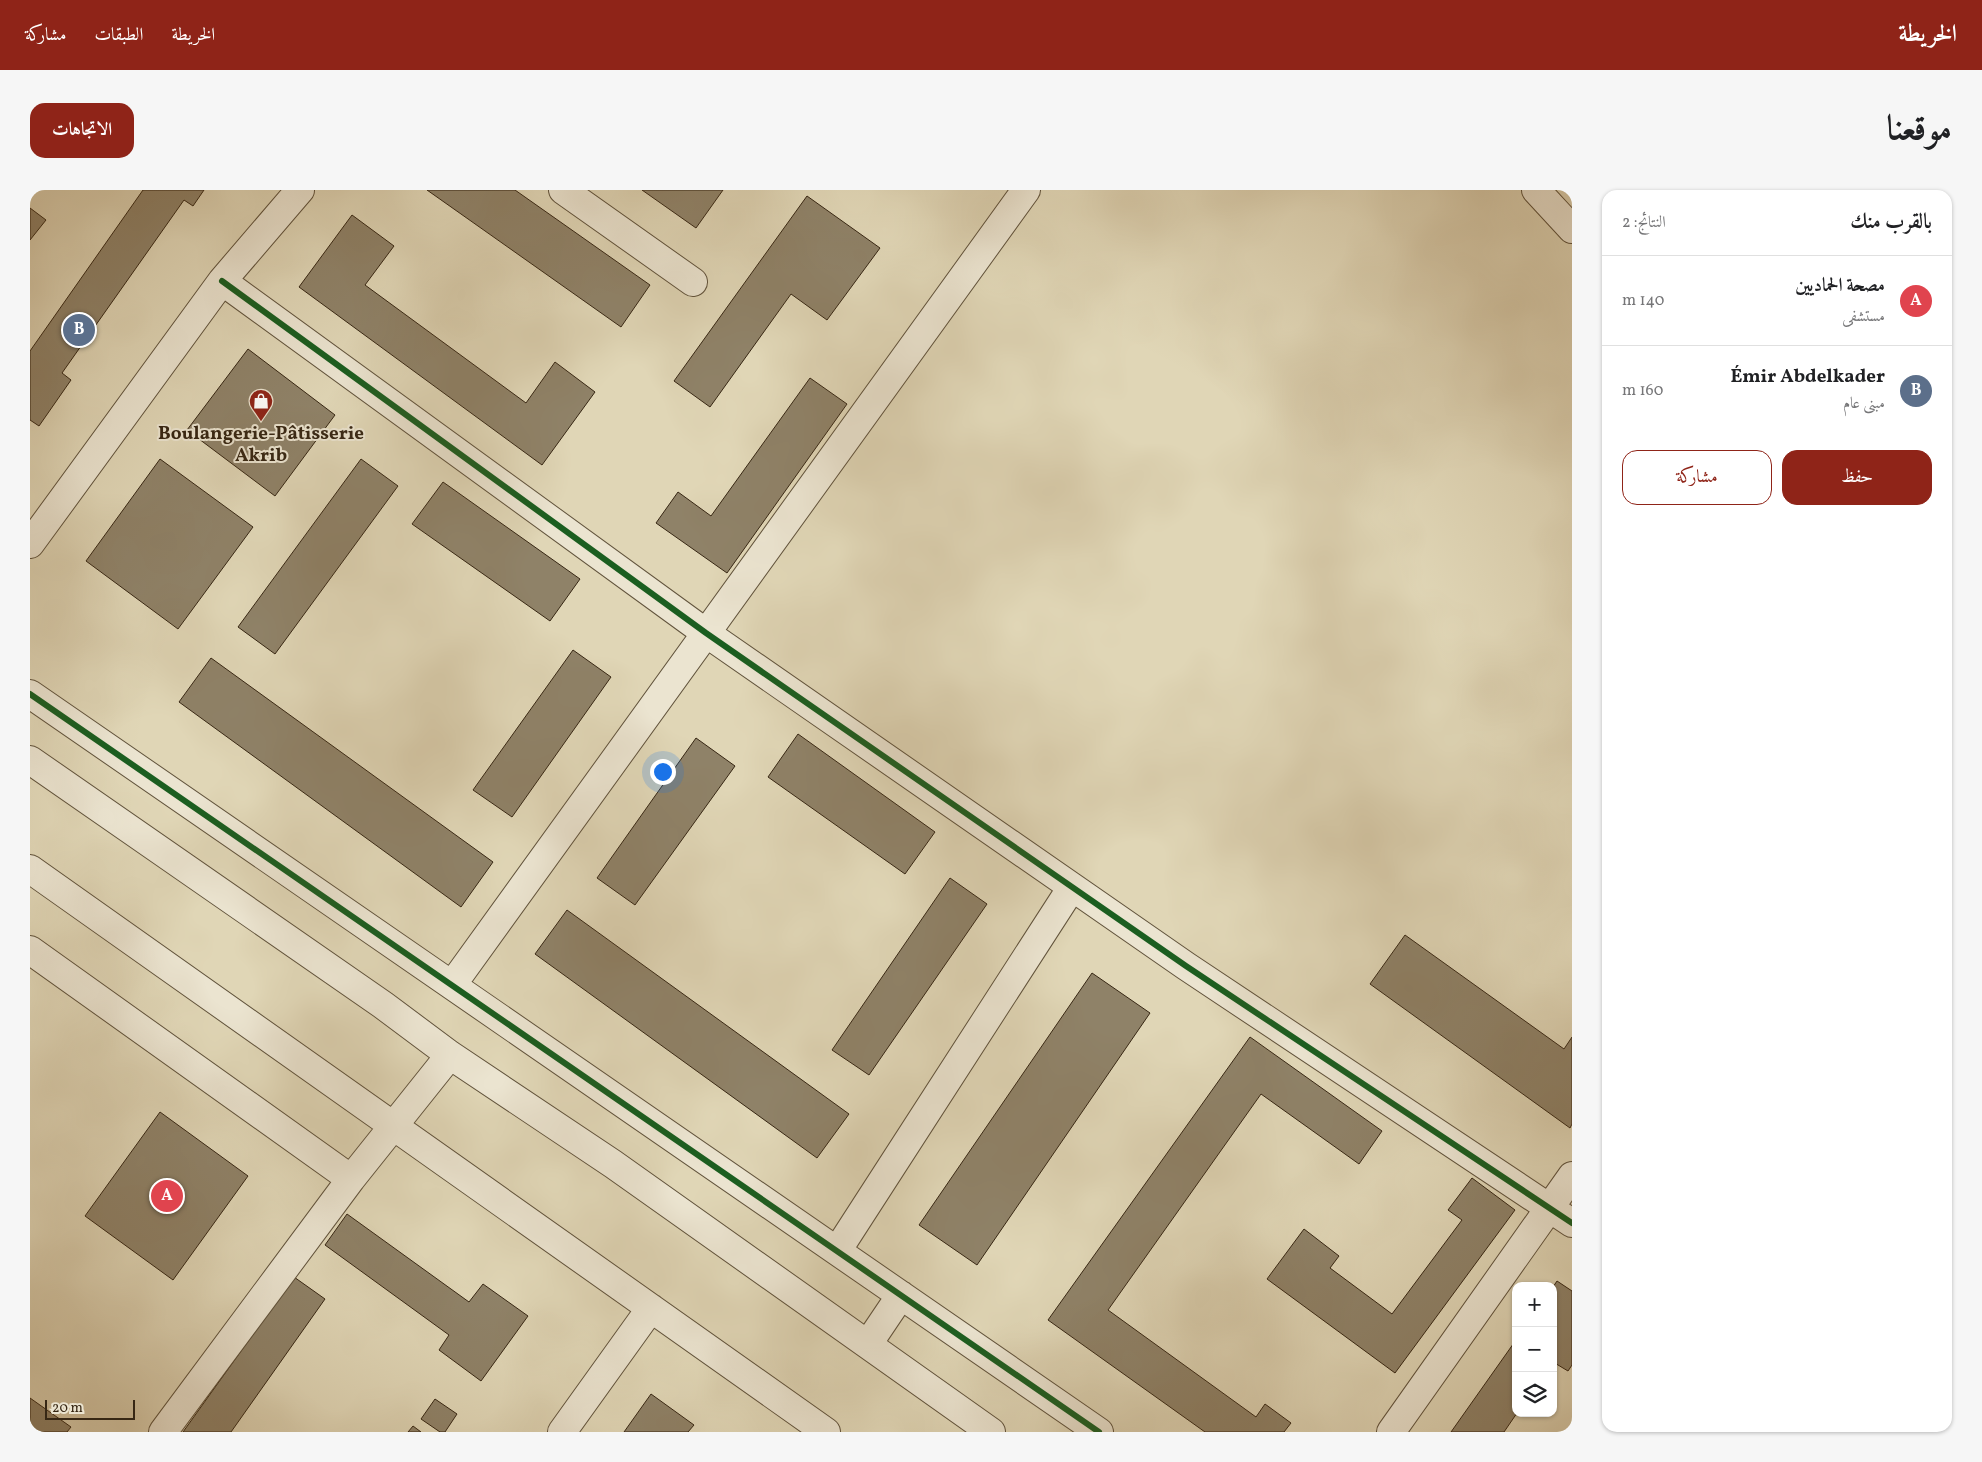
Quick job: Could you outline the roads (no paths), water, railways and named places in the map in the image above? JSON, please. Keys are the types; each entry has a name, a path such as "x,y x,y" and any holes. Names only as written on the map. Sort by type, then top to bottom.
{"street":[{"path":"30,544 222,281 300,190"},
{"path":"562,190 693,282"},
{"path":"452,985 1026,190"},
{"path":"1536,190 1572,229"},
{"path":"222,281 706,633 1186,966 1572,1223"},
{"path":"30,694 1099,1432"},
{"path":"30,760 383,1005 450,1055 613,1164 992,1432"},
{"path":"30,869 826,1432"},
{"path":"837,1251 1072,887"},
{"path":"30,950 351,1179"},
{"path":"164,1432 351,1179 450,1055"},
{"path":"1391,1432 1572,1176"},
{"path":"868,1344 901,1295"},
{"path":"562,1432 651,1308"}],"place":[{"name":"Émir Abdelkader","path":"79,330"},
{"name":"Boulangerie-Pâtisserie Akrib","path":"261,422"},
{"name":"مصحة الحماديين","path":"167,1196"}]}
